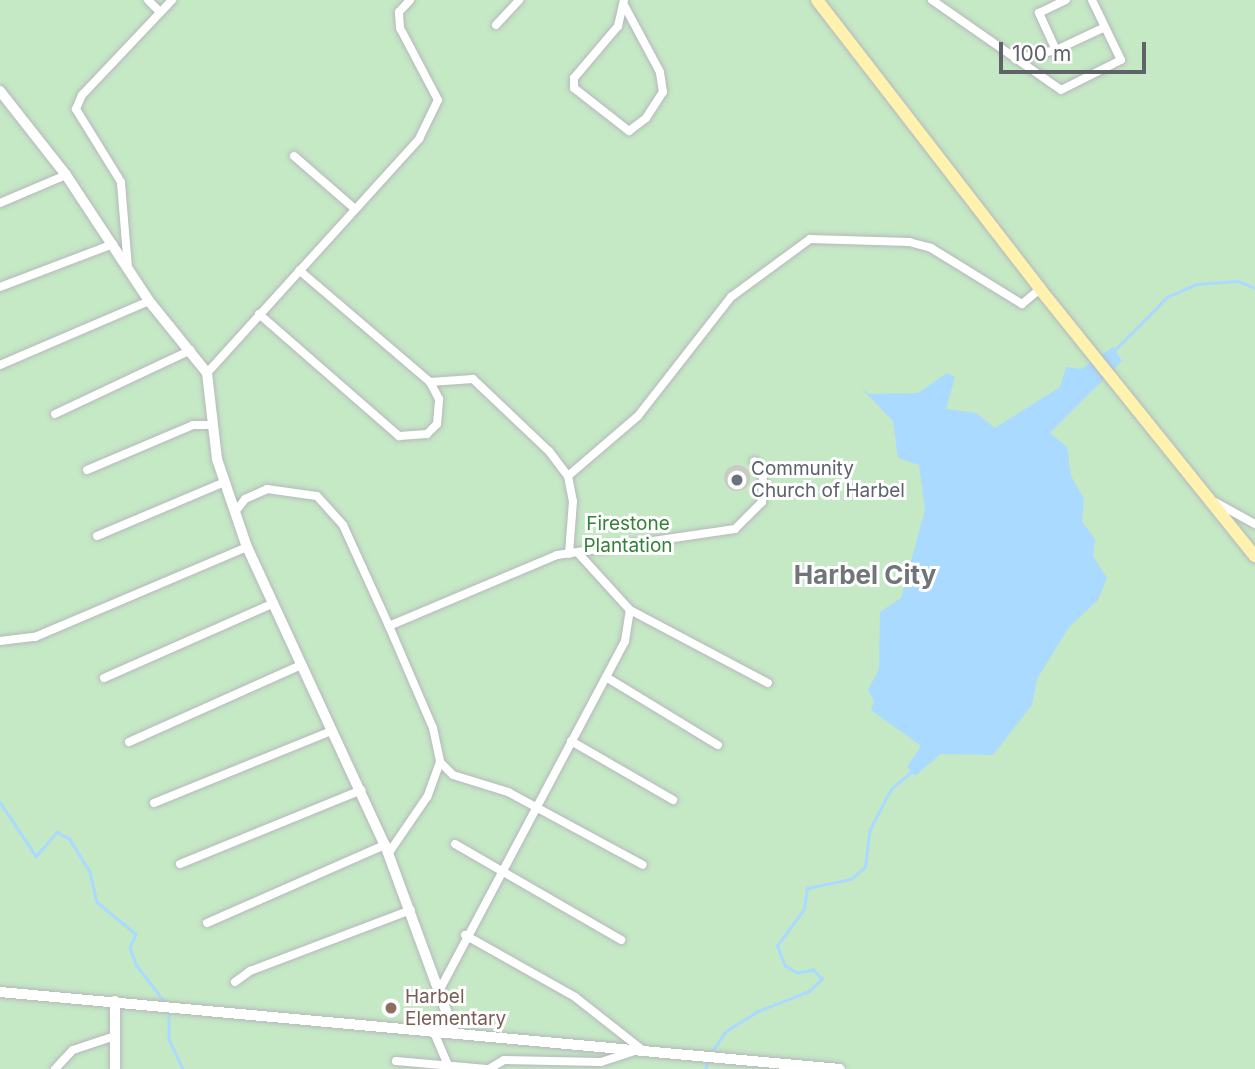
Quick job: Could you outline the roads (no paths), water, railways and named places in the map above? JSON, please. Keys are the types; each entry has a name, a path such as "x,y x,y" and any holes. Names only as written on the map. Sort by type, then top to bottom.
{"main road":[{"path":"817,0 1109,377 1255,556"},
{"path":"0,992 453,1030 713,1057 733,1063 839,1069"}],"street":[{"path":"148,0 160,12"},
{"path":"128,268 121,182 76,109 82,95 172,0"},
{"path":"207,373 419,139 438,100 400,28 399,12 410,0"},
{"path":"496,25 519,0"},
{"path":"932,0 1061,90 1121,60 1092,0"},
{"path":"1056,50 1039,13 1066,0"},
{"path":"624,3 660,72 663,92 646,118 629,131 574,88 579,68 618,26 624,3"},
{"path":"1015,59 1056,50 1105,27"},
{"path":"0,91 66,175 114,244 149,301 207,373 212,425 225,482 247,547 387,850 453,1030"},
{"path":"293,156 355,209"},
{"path":"0,203 66,175"},
{"path":"568,476 638,416 732,297 810,239 909,242 931,248 1022,304 1040,289"},
{"path":"0,287 114,244"},
{"path":"259,314 399,436 427,434 437,424 439,399 430,382 299,270"},
{"path":"0,365 149,301"},
{"path":"55,414 191,350"},
{"path":"430,382 473,379 568,476 573,501 569,554"},
{"path":"87,470 193,425 212,425"},
{"path":"390,626 569,554 735,529 762,502 763,477 754,461"},
{"path":"97,536 225,482"},
{"path":"208,923 387,850 427,797 440,762 433,728 343,525 317,496 295,489 267,489 245,499 235,512"},
{"path":"1206,497 1255,524"},
{"path":"0,641 35,637 247,547"},
{"path":"579,554 630,610 768,683"},
{"path":"104,678 272,604"},
{"path":"439,991 465,935 625,641 630,610"},
{"path":"129,742 301,665"},
{"path":"606,677 718,745"},
{"path":"154,803 331,731"},
{"path":"571,741 673,800"},
{"path":"440,762 453,775 536,806 643,865"},
{"path":"180,864 361,790"},
{"path":"455,844 621,940"},
{"path":"235,982 250,971 411,910"},
{"path":"465,935 575,997 641,1049"},
{"path":"115,1001 112,1037 115,1069"},
{"path":"433,1030 448,1066"},
{"path":"55,1069 73,1050 112,1037"},
{"path":"487,1069 504,1060 566,1065 601,1062 641,1049"},
{"path":"396,1061 498,1069"}],"water":[{"path":"1113,347 1122,361 1050,433 1067,447 1071,476 1084,499 1082,522 1095,539 1093,556 1107,578 1098,600 1069,627 1037,679 1032,705 993,755 941,754 915,776 907,767 921,746 871,710 874,701 868,690 879,669 880,612 901,598 925,510 919,465 898,458 893,421 860,387 869,394 918,393 947,373 955,377 946,409 976,413 995,428 1060,387 1066,367 1081,369"}],"waterway":[{"path":"1114,351 1167,297 1196,284 1238,281 1255,288"},
{"path":"711,1053 726,1031 756,1012 809,991 822,979 813,970 797,973 785,966 777,946 804,909 807,888 851,879 865,867 870,829 891,789 911,772"},
{"path":"0,802 36,856 57,832 69,838 90,872 97,902 136,934 130,948 137,966 168,1006"},
{"path":"169,1012 169,1039 183,1069"},
{"path":"705,1069 709,1059"}],"place":[{"name":"Community Church of Harbel","path":"737,480"},
{"name":"Harbel Elementary","path":"391,1008"}],"district":[{"name":"Harbel City","path":"865,575"}],"park label":[{"name":"Firestone Plantation","path":"628,535"}]}
